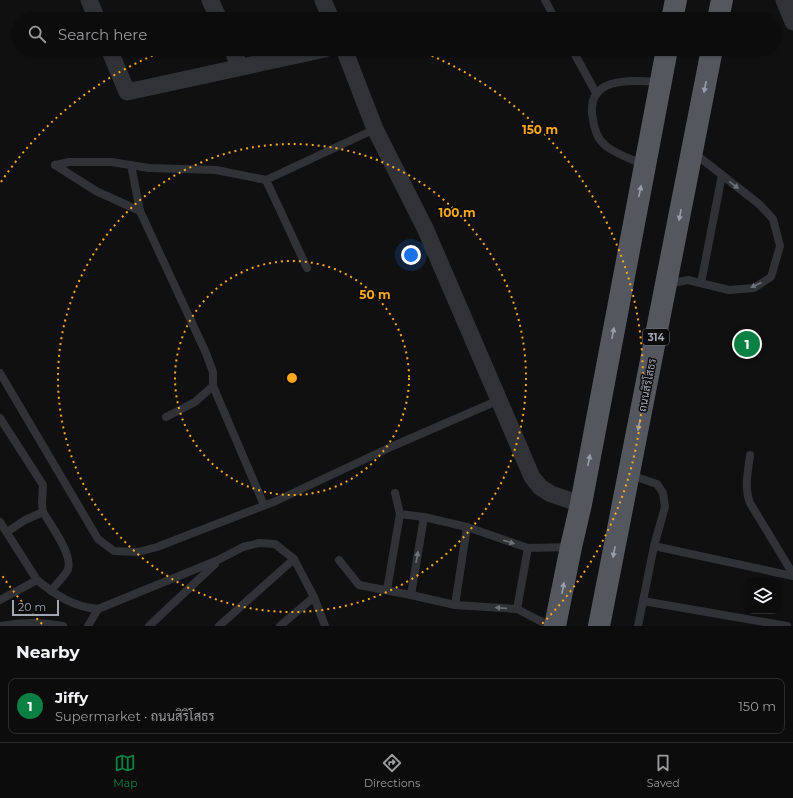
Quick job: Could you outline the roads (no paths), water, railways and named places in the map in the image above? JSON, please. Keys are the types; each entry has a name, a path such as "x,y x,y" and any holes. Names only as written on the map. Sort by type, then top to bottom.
{"highway":[{"path":"673,12 676,0"},
{"path":"719,12 722,0"},
{"path":"555,626 581,504 666,56"},
{"name":"ถนนสิริโสธร","path":"599,626 711,56"}],"street":[{"path":"89,0 94,12"},
{"path":"210,0 216,12"},
{"path":"323,0 328,12"},
{"path":"784,0 793,22"},
{"path":"112,56 127,92 292,56"},
{"path":"235,56 240,67"},
{"path":"347,56 375,129 424,228 532,477 540,487 552,494 581,504"}],"lane":[{"path":"545,0 551,12"},
{"path":"576,56 596,93"},
{"path":"645,165 617,153 606,146 596,135 591,103 596,93 608,84 625,82 661,82"},
{"path":"140,211 96,191 55,166 70,162 111,162 149,168 216,170 266,180 375,129"},
{"path":"666,284 688,280 729,290 754,288 771,277 780,246 774,219 759,204 692,152"},
{"path":"131,165 140,211 206,353 213,372 213,386 264,505"},
{"path":"701,283 722,175"},
{"path":"266,180 307,268"},
{"path":"0,373 98,539 114,551 138,552 157,547 264,505 499,400"},
{"path":"166,417 195,402 213,386"},
{"path":"0,418 43,485 43,512 69,561 68,570 51,591"},
{"path":"750,455 746,485 747,495 750,503 793,575"},
{"path":"629,474 657,484 663,493 665,506 654,546 638,626"},
{"path":"387,590 400,514 395,493"},
{"path":"7,532 25,520 43,512"},
{"path":"400,514 424,517 467,528 528,548 571,547"},
{"path":"411,595 424,517"},
{"path":"0,522 36,580 66,601 85,608 98,609 218,560 243,547 259,543 274,544 294,559 314,597 325,626"},
{"path":"455,605 467,528"},
{"path":"654,546 793,575"},
{"path":"517,609 528,548"},
{"path":"219,626 294,559"},
{"path":"149,626 218,560"},
{"path":"339,560 359,585 455,605 517,609 550,626"},
{"path":"1,598 36,580"},
{"path":"280,626 314,597"},
{"path":"643,601 744,622 787,626"},
{"path":"88,626 98,609"},
{"path":"0,626 16,623 38,622 63,626"}],"place":[{"name":"Jiffy","path":"747,344"}]}
